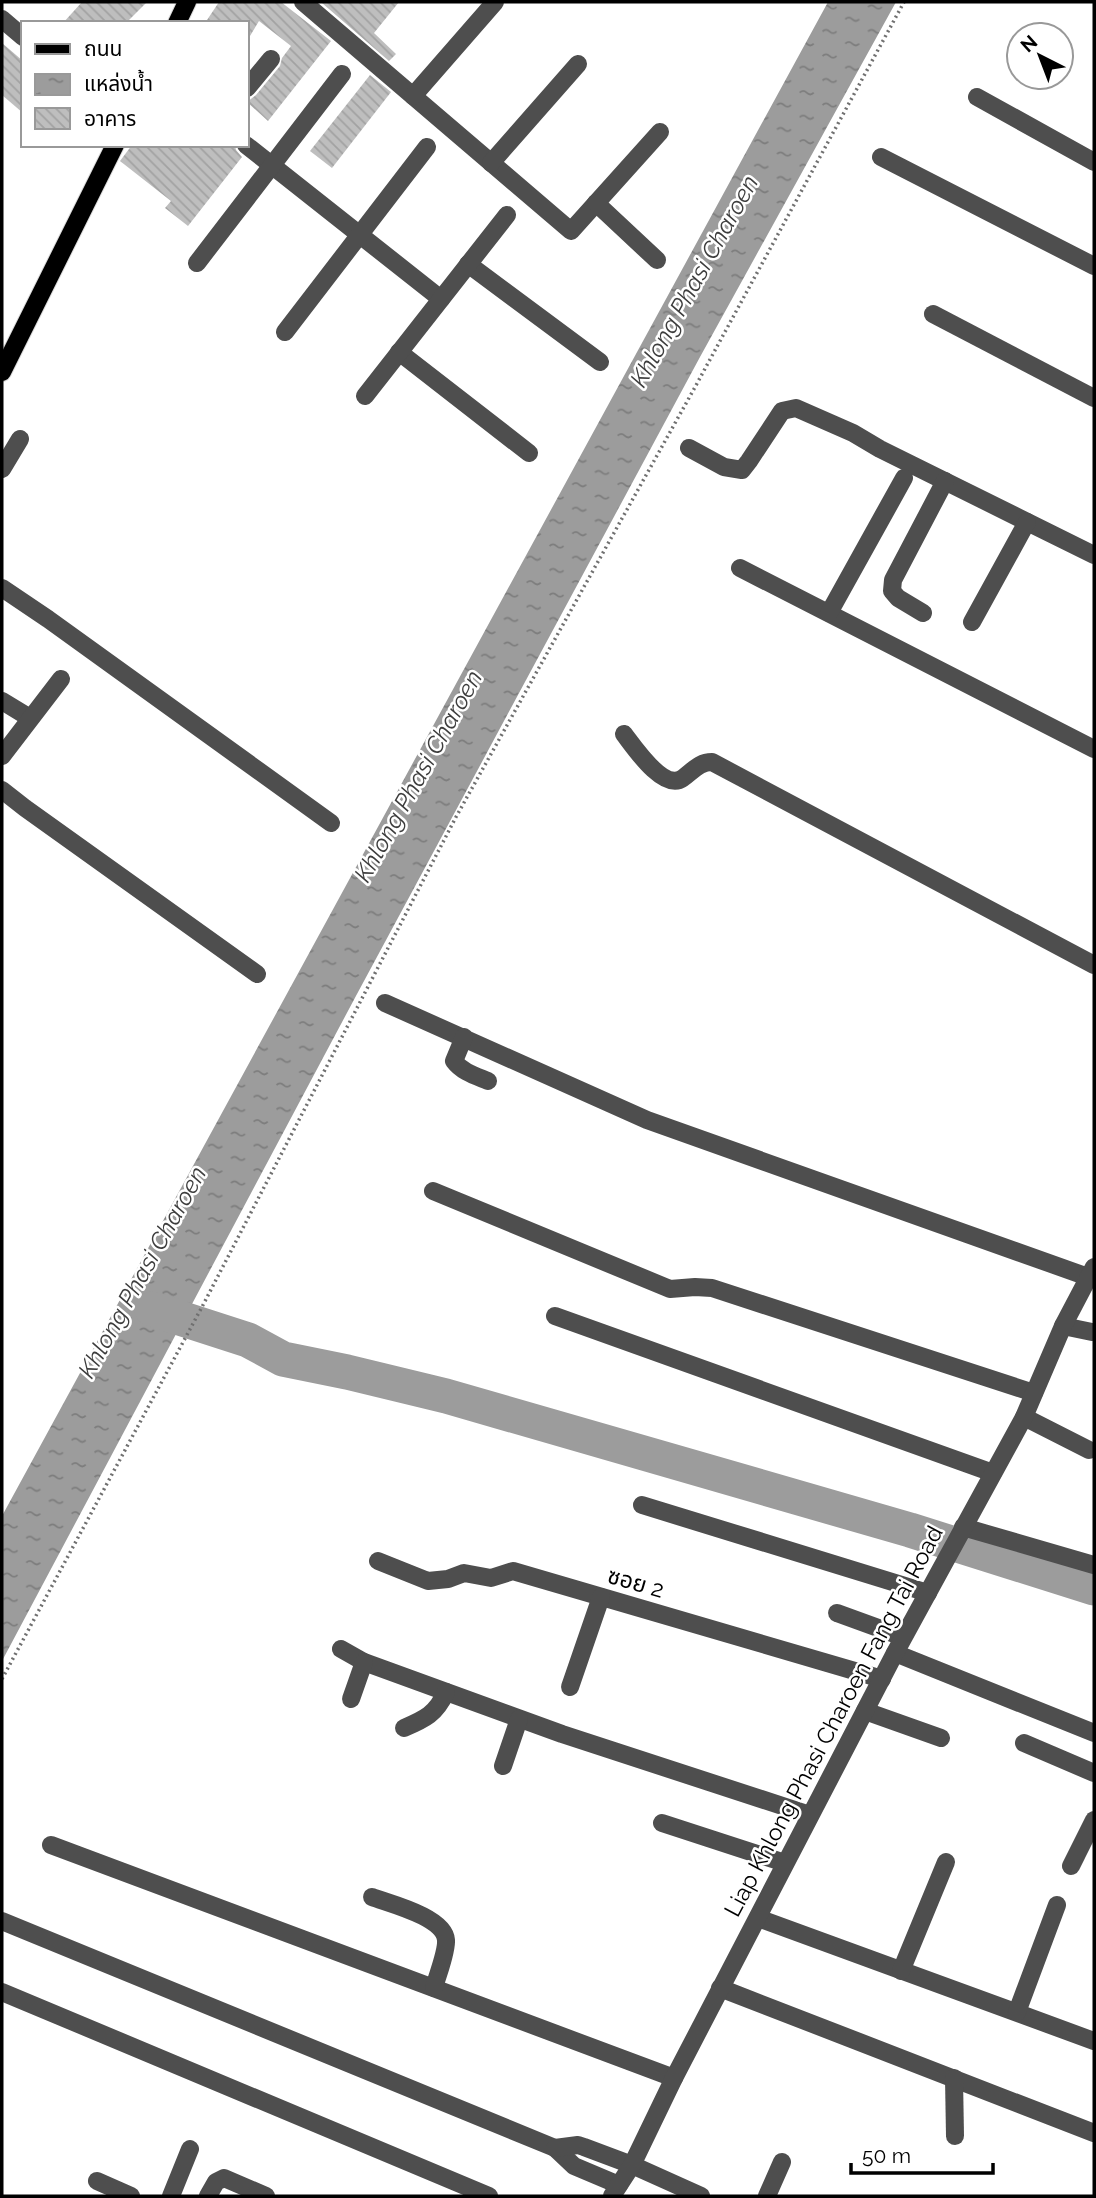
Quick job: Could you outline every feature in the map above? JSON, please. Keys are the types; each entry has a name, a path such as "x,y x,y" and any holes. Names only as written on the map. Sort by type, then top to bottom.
{"main road":[{"path":"178,21 184,3"},
{"path":"2,372 114,147"}],"street":[{"path":"303,2 571,231 660,132"},
{"path":"413,96 495,2"},
{"path":"2,19 21,35"},
{"path":"248,87 271,59"},
{"path":"491,163 578,64"},
{"path":"197,263 342,75"},
{"path":"977,97 1094,162"},
{"path":"248,147 440,299"},
{"path":"285,332 427,147"},
{"path":"881,157 1094,266"},
{"path":"596,203 657,261"},
{"path":"365,396 507,215"},
{"path":"468,264 600,362"},
{"path":"933,314 1094,398"},
{"path":"399,352 529,453"},
{"path":"689,448 724,467 742,470 782,411 796,408 853,433 1094,555"},
{"path":"2,469 20,439"},
{"path":"829,613 904,478"},
{"path":"923,613 898,598 892,591 893,580 945,481"},
{"path":"972,622 1027,522"},
{"path":"740,568 1094,749"},
{"path":"2,589 48,619 331,823"},
{"path":"2,756 61,678"},
{"path":"2,701 30,719"},
{"path":"624,734 643,760 673,781 680,780 704,762 712,762 1094,965"},
{"path":"2,790 257,974"},
{"path":"385,1003 647,1120 1091,1272"},
{"path":"464,1037 455,1064 488,1082"},
{"path":"433,1191 670,1289 712,1287 1034,1393"},
{"name":"Liap Khlong Phasi Charoen Fang Tai Road","path":"616,2190 632,2165 720,1988 899,1645 1024,1417 1063,1326 1091,1272"},
{"path":"555,1316 993,1473"},
{"path":"1063,1326 1092,1332"},
{"path":"1024,1417 1088,1450"},
{"path":"642,1505 928,1593"},
{"path":"961,1530 1094,1565"},
{"name":"ซอย 2","path":"378,1561 428,1581 448,1579 464,1573 491,1578 513,1571 882,1679"},
{"path":"570,1688 601,1597"},
{"path":"837,1613 899,1645 1094,1733"},
{"path":"341,1649 364,1662 519,1719 810,1815"},
{"path":"351,1699 364,1662"},
{"path":"404,1728 425,1719 440,1704 446,1692"},
{"path":"865,1711 941,1738"},
{"path":"503,1766 519,1719"},
{"path":"1024,1743 1094,1773"},
{"path":"1071,1866 1094,1819"},
{"path":"662,1823 785,1863"},
{"path":"51,1845 674,2078"},
{"path":"901,1971 946,1862"},
{"path":"372,1897 430,1919 444,1932 447,1943 434,1988"},
{"path":"1017,2012 1057,1905"},
{"path":"758,1918 1094,2041"},
{"path":"2,1921 555,2148 574,2166 616,2190"},
{"path":"720,1988 1094,2133"},
{"path":"2,1992 489,2196"},
{"path":"954,2078 955,2136"},
{"path":"555,2148 578,2145 632,2165 701,2196"},
{"path":"171,2196 190,2149"},
{"path":"767,2196 782,2162"},
{"path":"208,2196 216,2182 224,2178 266,2196"},
{"path":"97,2181 131,2196"}],"path":[{"path":"2,1679 203,1304 456,817 694,389 904,2"}],"water":[{"name":"Khlong Phasi Charoen","path":"828,2 896,2 700,357 2,1661 2,1516"}],"building":[{"path":"82,2 147,2 128,21 65,21"},
{"path":"219,2 281,2 331,41 268,121 248,101 280,66 282,58 291,46 259,21 248,39 248,21 206,21"},
{"path":"323,2 399,2 374,33 396,54 389,61"},
{"path":"2,43 21,59 21,111 2,95"},
{"path":"370,75 391,92 332,168 310,151"},
{"path":"130,147 235,147 242,157 188,226 165,208 171,201 120,161"}],"waterway":[{"path":"152,1309 248,1340 283,1359 446,1396 910,1530 1094,1588"}]}
